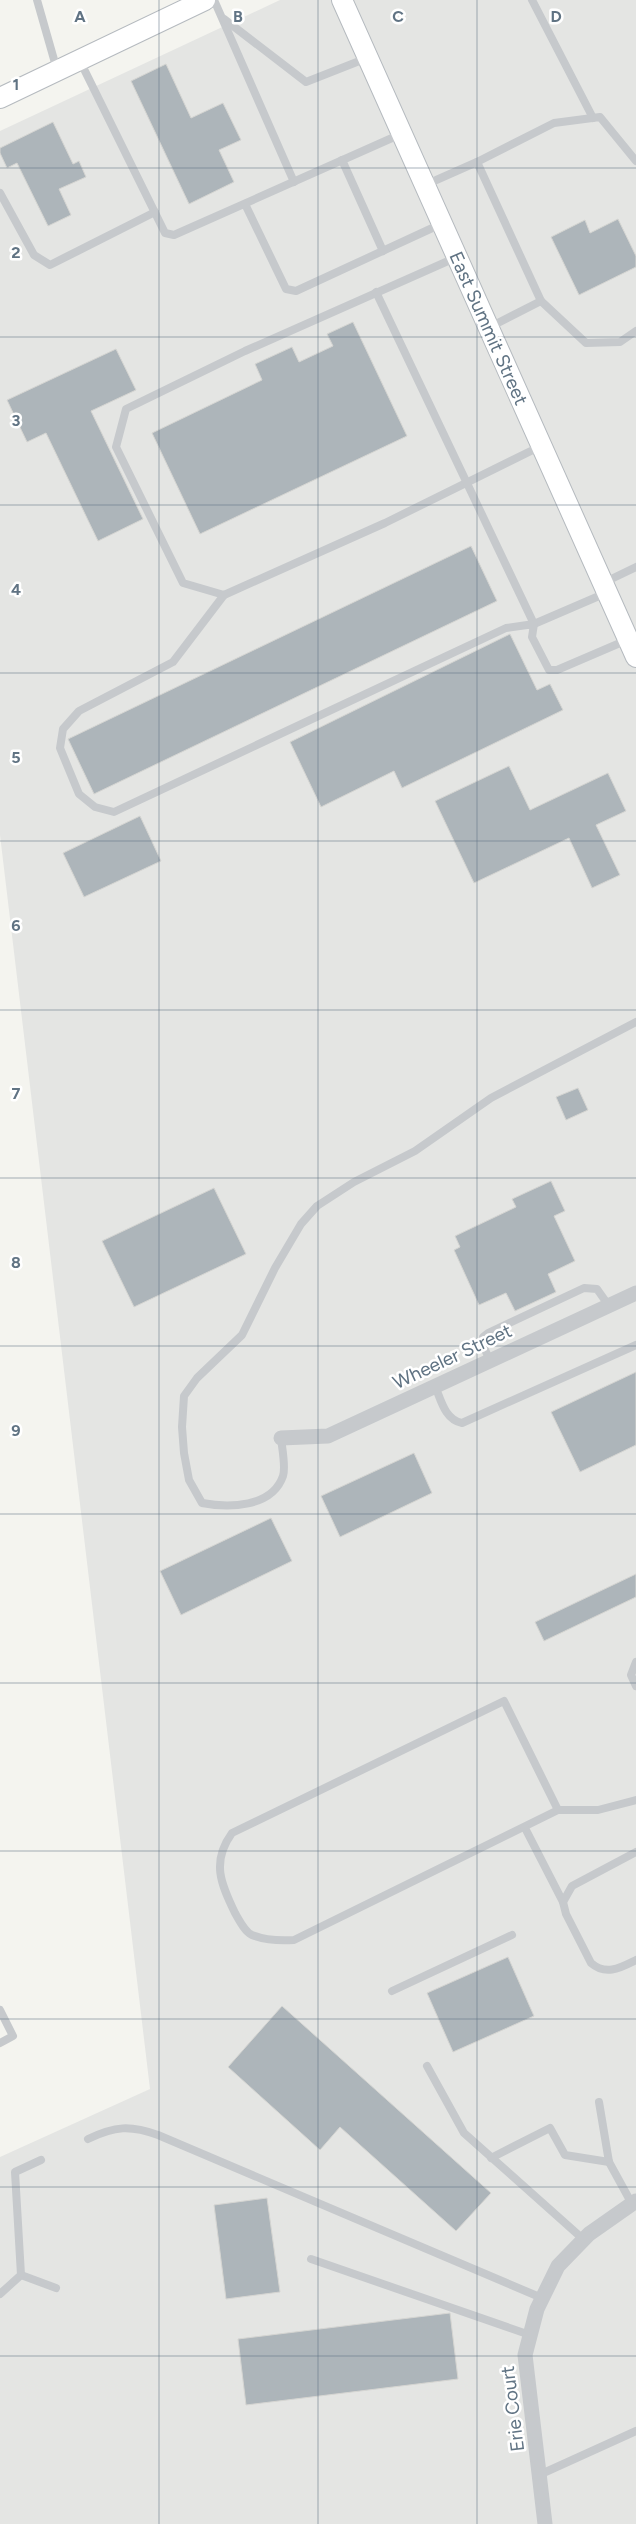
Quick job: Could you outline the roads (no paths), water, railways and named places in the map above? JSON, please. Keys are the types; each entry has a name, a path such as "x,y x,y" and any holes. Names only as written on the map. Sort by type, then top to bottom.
{"street":[{"path":"0,98 205,0"},
{"name":"East Summit Street","path":"342,0 490,327 541,446 632,648"},
{"name":"Wheeler Street","path":"281,1438 328,1436 636,1293"},
{"name":"Erie Court","path":"545,2524 525,2355 530,2335 542,2298 558,2266 583,2239 634,2203"}],"lane":[{"path":"37,0 58,70"},
{"path":"214,0 294,182"},
{"path":"532,0 593,118"},
{"path":"222,18 306,82 368,57"},
{"path":"80,60 165,232 174,235 402,134"},
{"path":"425,185 477,162 554,123 600,117 636,161"},
{"path":"342,160 383,251"},
{"path":"477,162 541,301 586,343 620,342 636,331"},
{"path":"0,192 34,255 50,265 155,212"},
{"path":"245,204 286,289 296,291 442,223"},
{"path":"224,595 183,583 116,447 126,410 245,350 457,257"},
{"path":"376,292 534,624 532,637 549,670 557,670 632,648"},
{"path":"490,327 541,301"},
{"path":"541,446 385,523 224,595 173,662 79,711 63,729 60,748 79,794 95,807 114,812 506,628 534,624 606,588 636,568"},
{"path":"281,1438 283,1476 272,1492 250,1504 221,1506 202,1503 189,1480 184,1453 182,1427 184,1396 197,1378 242,1335 275,1268 301,1224 316,1206 354,1182 415,1151 491,1098 636,1022"},
{"path":"490,1361 483,1345 483,1337 488,1333 584,1288 597,1289 609,1306"},
{"path":"435,1386 449,1416 456,1422 462,1423 636,1345"},
{"path":"636,1662 631,1675 636,1686"},
{"path":"558,1810 504,1701 232,1833 222,1847 220,1864 222,1884 239,1920 250,1934 278,1941 294,1940 525,1828 558,1810 598,1810 636,1800"},
{"path":"525,1828 563,1902 566,1914 591,1963 597,1968 606,1971 636,1960"},
{"path":"563,1902 572,1886 636,1852"},
{"path":"392,1991 512,1935"},
{"path":"0,2010 13,2036 0,2043"},
{"path":"427,2066 464,2133 583,2239"},
{"path":"599,2102 610,2162 634,2203"},
{"path":"88,2139 118,2128 136,2128 158,2135 542,2298"},
{"path":"491,2158 550,2128 565,2155 610,2162"},
{"path":"21,2275 15,2172 41,2160"},
{"path":"311,2259 530,2335"},
{"path":"21,2275 56,2288"},
{"path":"0,2294 21,2275"},
{"path":"540,2475 636,2431"}]}
